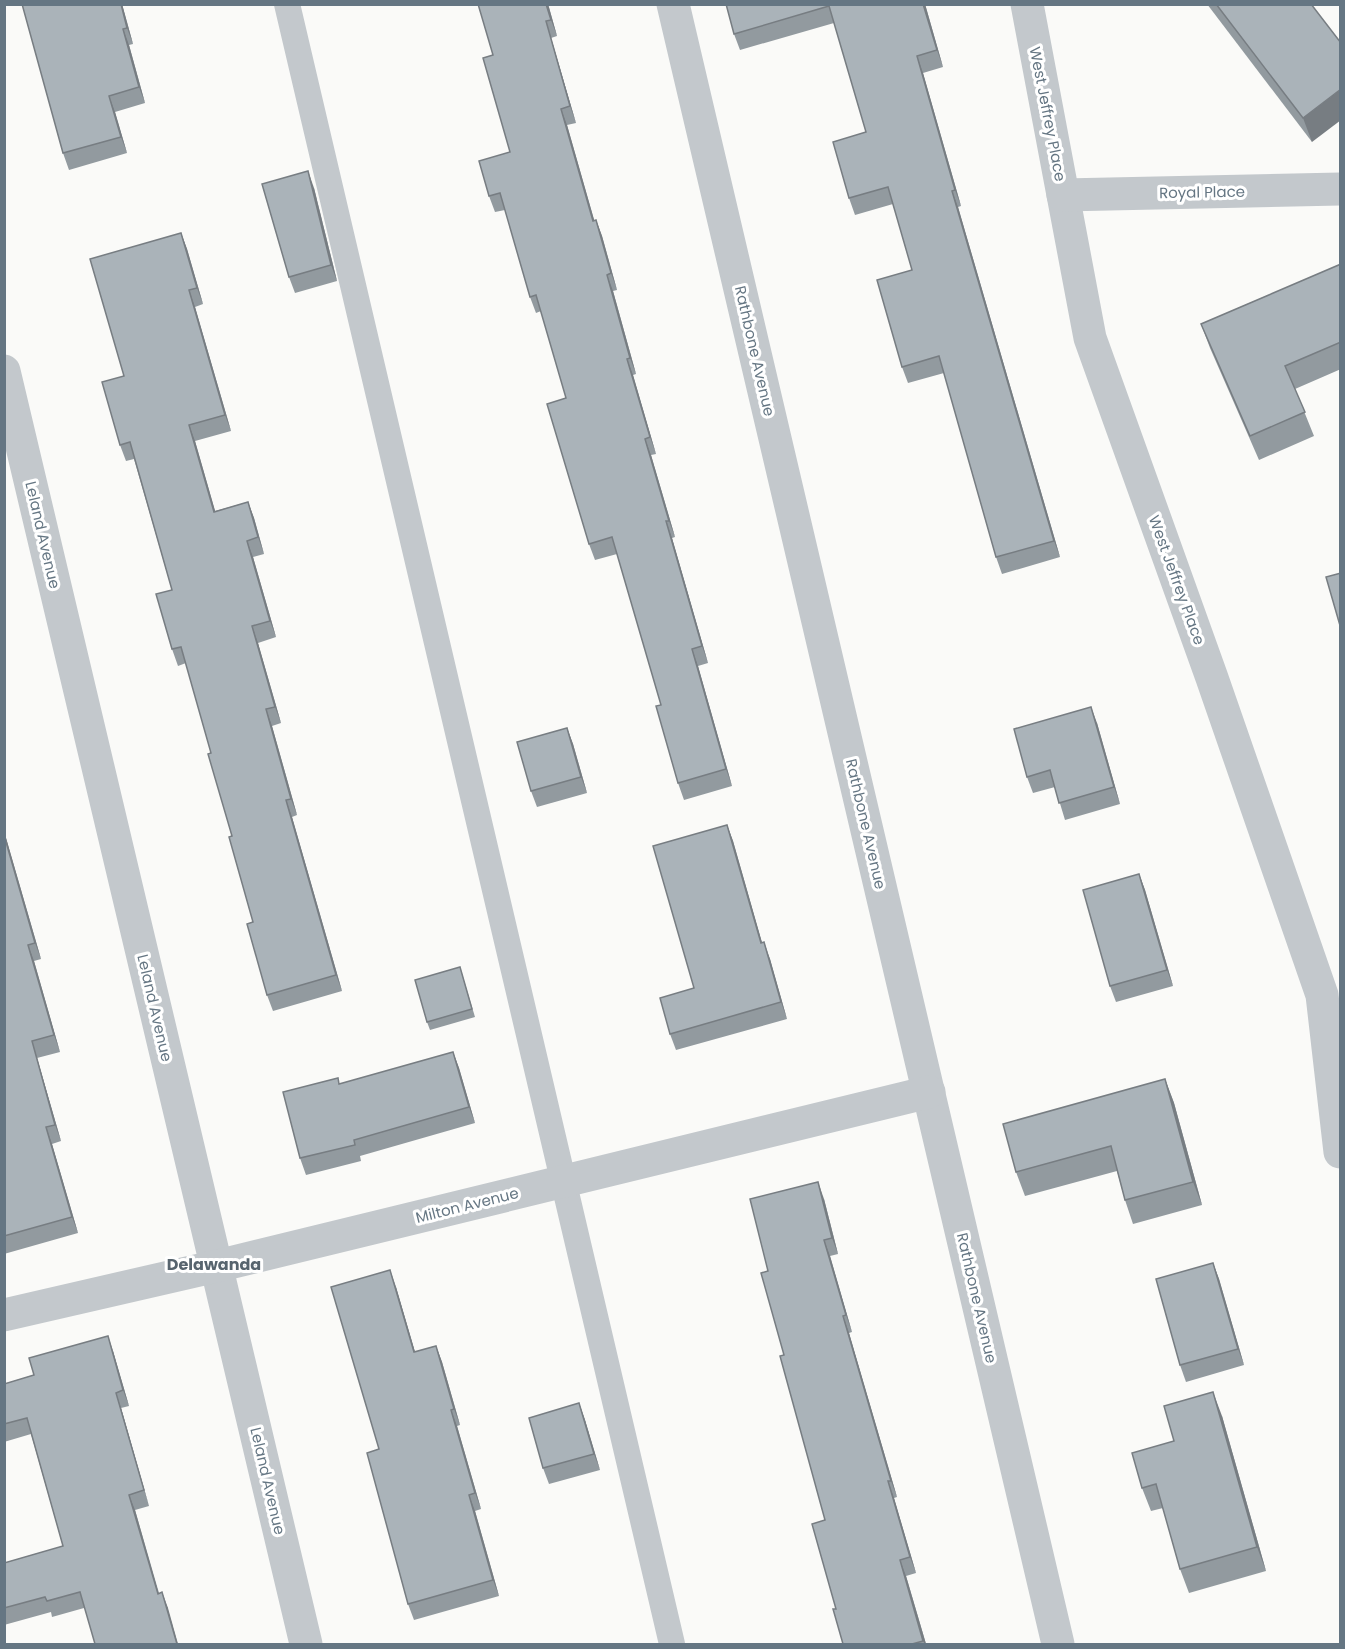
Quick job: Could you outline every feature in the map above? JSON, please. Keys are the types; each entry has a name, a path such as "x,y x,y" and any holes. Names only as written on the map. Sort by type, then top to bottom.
{"street":[{"name":"Rathbone Avenue","path":"673,4 1058,1644"},
{"name":"West Jeffrey Place","path":"1027,4 1090,338 1212,678 1322,995 1341,1152"},
{"name":"Royal Place","path":"1063,195 1341,189"},
{"name":"Leland Avenue","path":"4,371 306,1644"},
{"name":"Milton Avenue","path":"4,1315 217,1266 929,1092"}],"lane":[{"path":"287,4 672,1644"}],"building":[{"path":"22,4 121,4 127,28 123,29 139,87 109,96 121,137 63,153"},
{"path":"478,4 546,4 551,20 546,21 570,106 561,109 593,221 596,220 611,273 607,275 630,358 627,359 650,437 645,439 702,646 692,649 726,769 678,783 656,706 661,705 612,537 589,544 547,404 566,398 536,295 530,297 500,193 489,196 479,161 510,152 483,58 493,55"},
{"path":"726,4 923,4 937,50 917,56 955,190 952,191 1054,541 996,557 939,356 902,367 877,280 912,270 888,187 849,198 833,142 866,132 829,6 734,34"},
{"path":"1216,4 1311,4 1341,43 1341,89 1303,118"},
{"path":"308,171 331,265 289,277 262,184"},
{"path":"181,233 197,288 189,290 225,415 189,425 214,512 248,502 258,537 247,541 270,621 252,626 275,707 266,709 291,799 286,800 336,975 267,995 247,924 253,922 229,837 232,836 208,754 211,753 181,647 172,649 156,594 172,590 130,442 120,445 102,382 124,376 90,259"},
{"path":"1341,264 1341,342 1285,366 1305,412 1250,436 1201,324"},
{"path":"1341,573 1341,629 1326,577"},
{"path":"1091,707 1114,787 1059,803 1050,770 1027,777 1014,729"},
{"path":"567,728 581,777 531,791 517,742"},
{"path":"727,825 761,943 764,942 781,1002 670,1034 660,998 694,988 653,846"},
{"path":"4,835 35,943 28,945 54,1035 32,1041 55,1125 46,1127 72,1217 4,1236"},
{"path":"1139,874 1167,970 1110,986 1083,890"},
{"path":"460,967 472,1009 427,1022 415,980"},
{"path":"453,1052 469,1107 354,1140 355,1145 300,1158 283,1092 338,1078 339,1084"},
{"path":"1165,1079 1193,1182 1125,1200 1111,1146 1016,1172 1003,1124"},
{"path":"818,1182 832,1238 824,1240 910,1557 900,1560 923,1641 912,1644 843,1644 833,1609 836,1609 812,1524 825,1520 780,1356 784,1355 761,1273 768,1271 750,1199"},
{"path":"1213,1263 1238,1349 1180,1365 1156,1279"},
{"path":"390,1270 414,1352 436,1346 454,1409 451,1410 475,1493 469,1495 493,1580 408,1604 367,1453 379,1449 331,1287"},
{"path":"108,1336 123,1390 116,1393 144,1490 129,1495 158,1594 162,1592 177,1644 95,1644 80,1592 47,1601 45,1597 4,1608 4,1563 63,1546 27,1418 4,1424 4,1384 34,1375 29,1358"},
{"path":"1213,1392 1257,1547 1180,1569 1156,1484 1142,1488 1132,1453 1174,1441 1164,1406"},
{"path":"579,1403 594,1454 543,1468 529,1418"}],"district":[{"name":"Delawanda","path":"214,1264"}]}
